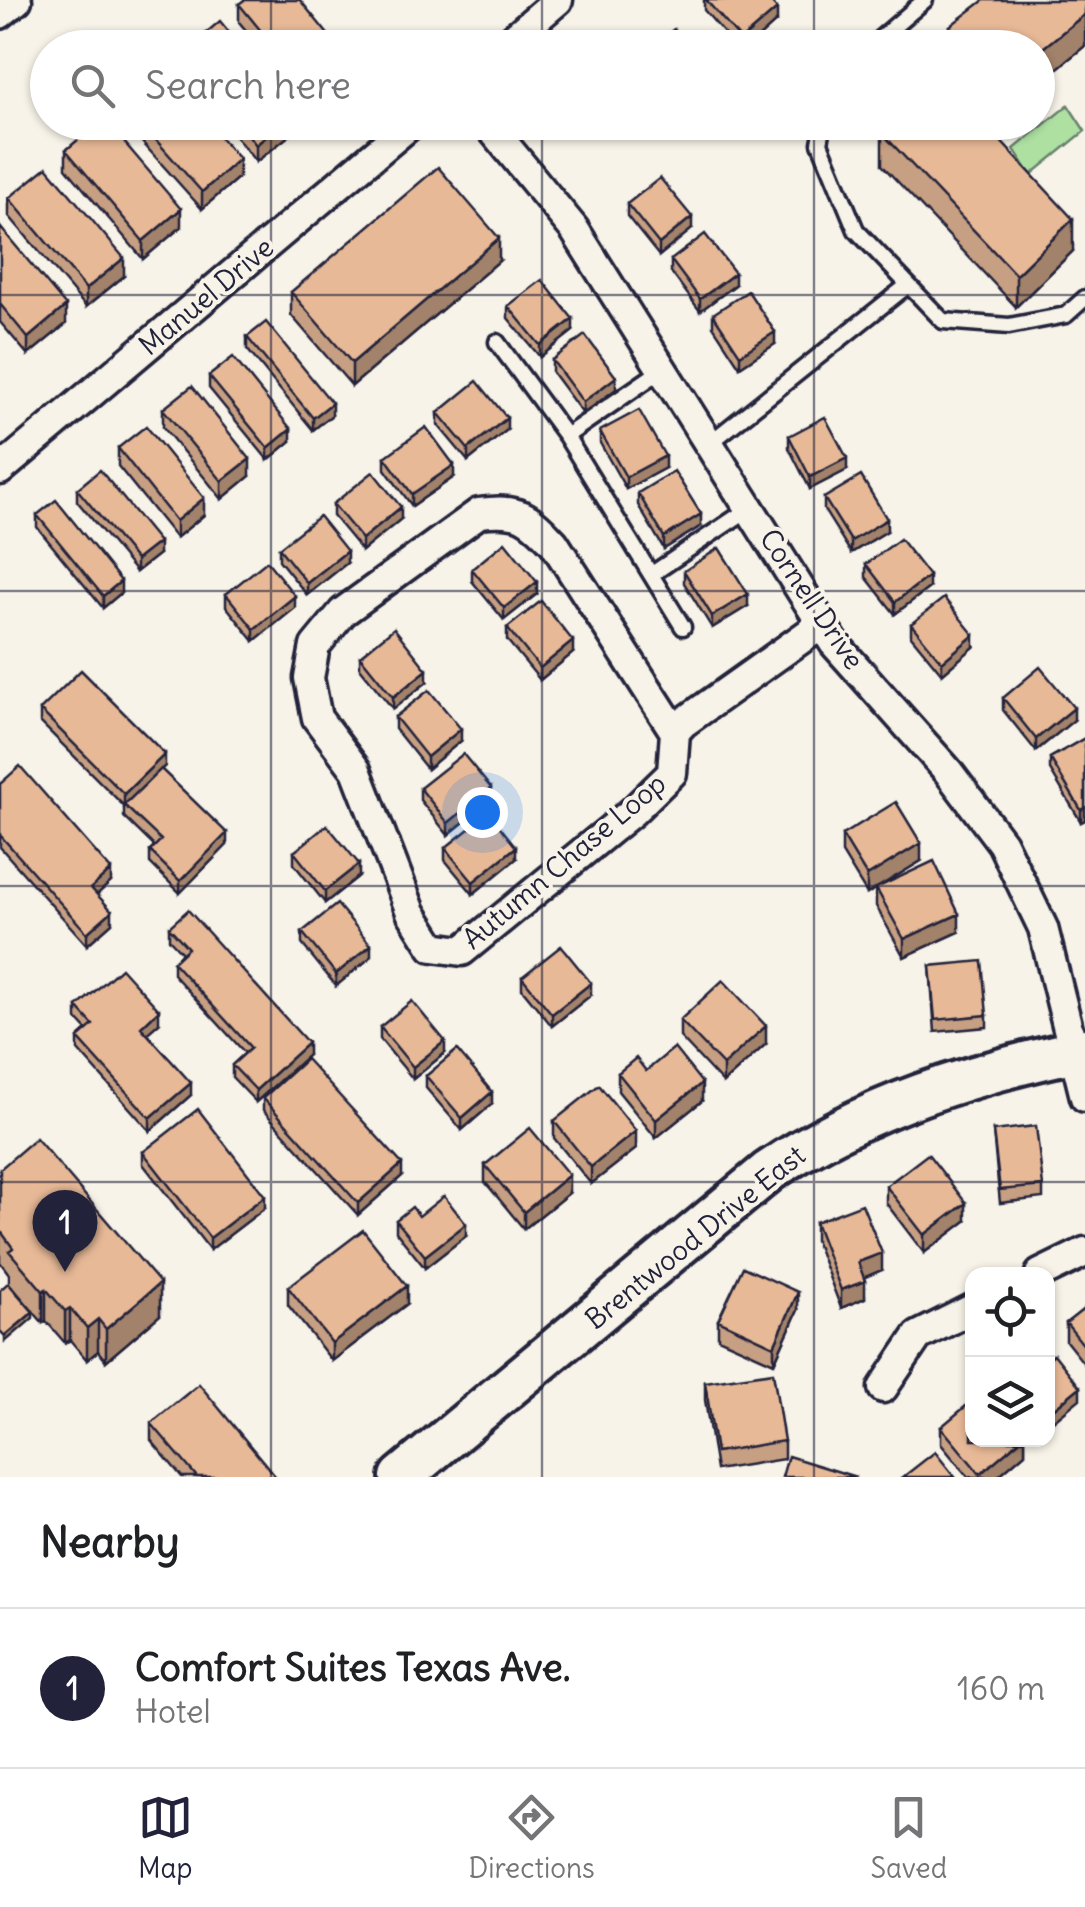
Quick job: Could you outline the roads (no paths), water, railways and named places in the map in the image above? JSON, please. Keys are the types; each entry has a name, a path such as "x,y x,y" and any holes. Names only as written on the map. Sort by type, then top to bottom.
{"street":[{"path":"0,14 17,0"},
{"path":"523,30 558,0"},
{"name":"Manuel Drive","path":"0,470 392,140"},
{"name":"Cornell Drive","path":"501,140 574,229 834,643 947,770 1002,844 1043,928 1080,1050 1085,1097"},
{"name":"Autumn Chase Loop","path":"506,509 531,518 554,543 675,732 672,773 632,812 462,951 433,947 412,912 356,770 317,718 309,678 315,646 343,612 479,513 506,509"},
{"path":"675,732 822,624"},
{"name":"Brentwood Drive East","path":"422,1466 769,1171 798,1151 891,1105 966,1079 1080,1050"},
{"path":"1054,1267 1085,1252"},
{"path":"883,1388 918,1336 965,1312"}],"lane":[{"path":"890,30 925,0"},
{"path":"821,140 856,230 943,321 1008,326 1066,314 1085,298"},
{"path":"710,443 908,285"},
{"path":"497,342 566,436 683,627"},
{"path":"566,436 664,368"},
{"path":"652,574 750,508"}],"place":[{"name":"Comfort Suites Texas Ave.","path":"65,1272"}]}
